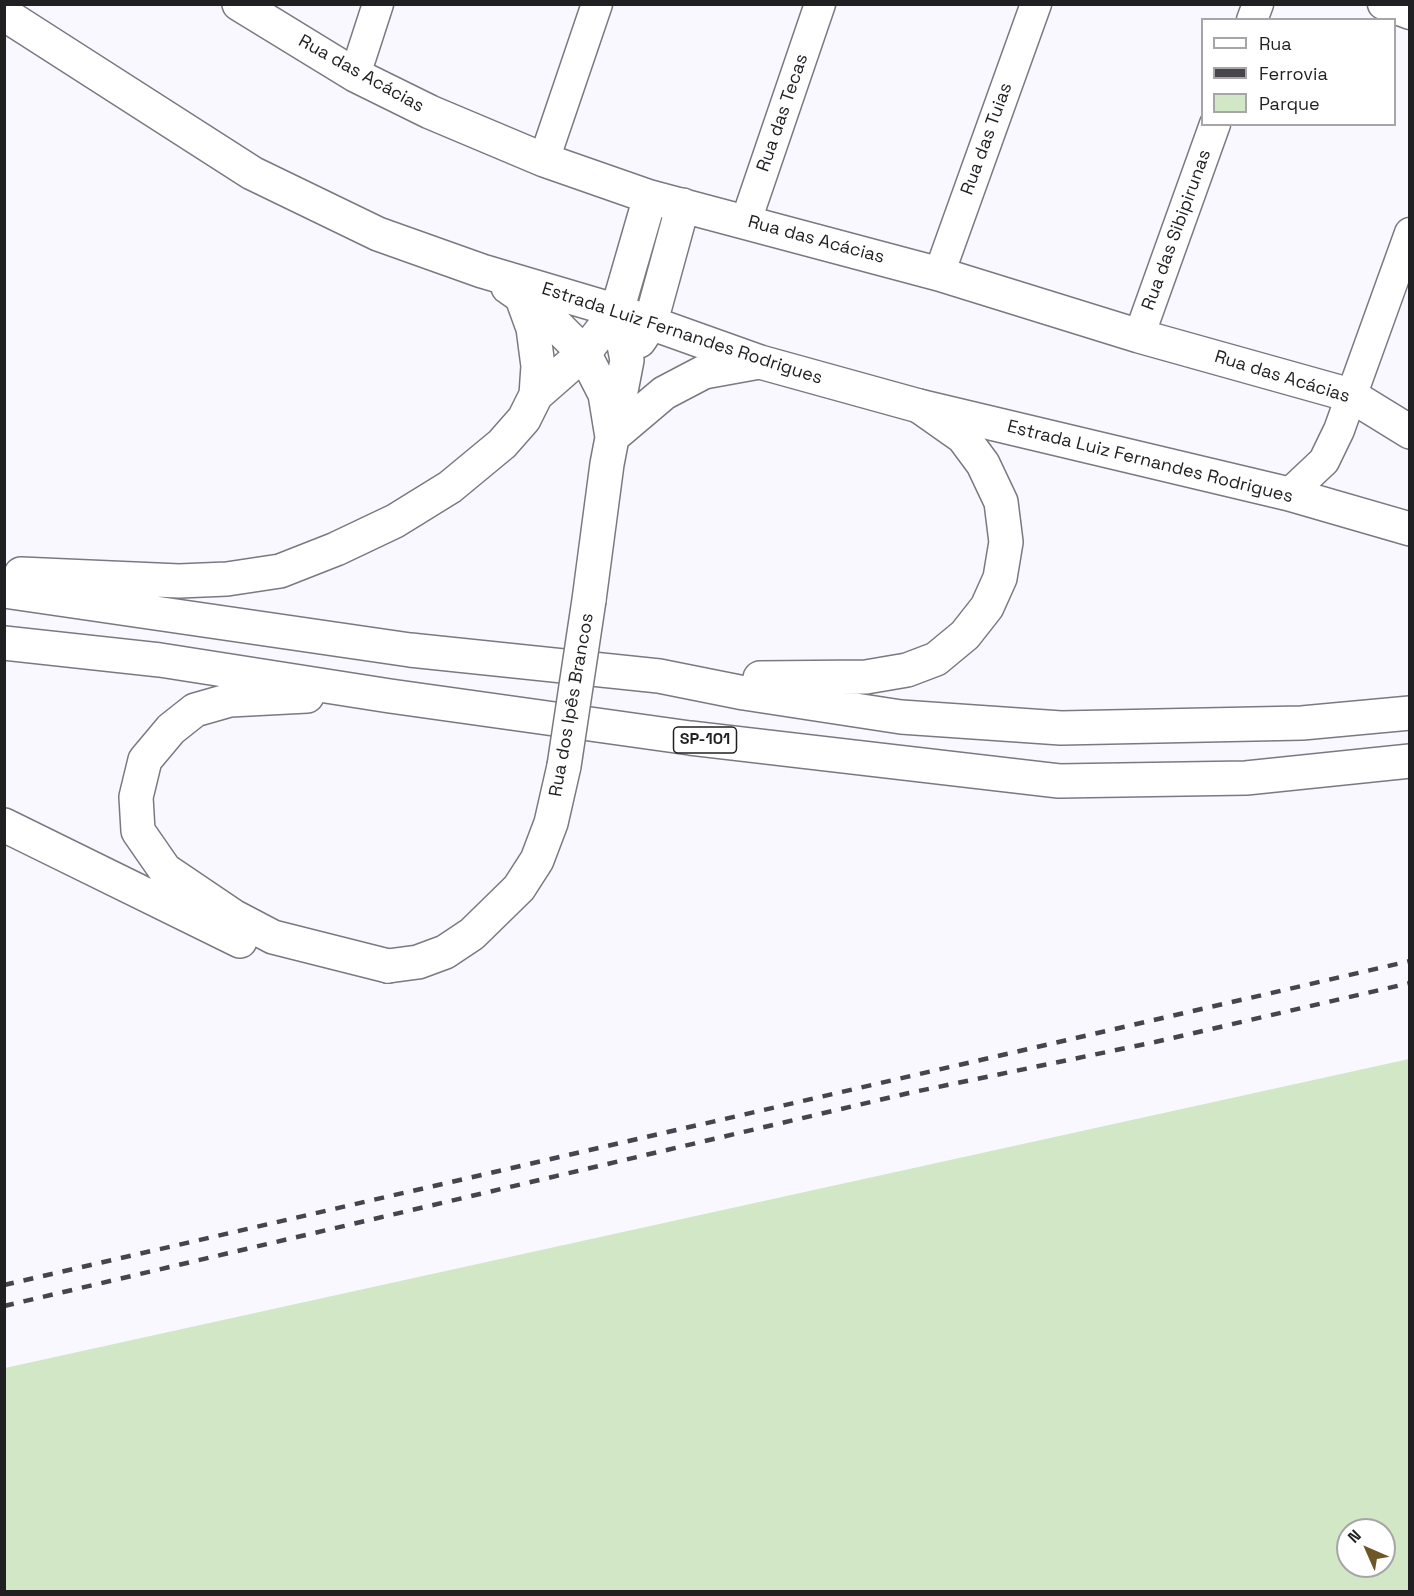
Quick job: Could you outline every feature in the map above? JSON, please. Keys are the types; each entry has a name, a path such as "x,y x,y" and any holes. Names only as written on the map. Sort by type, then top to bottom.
{"main road":[{"name":"Rua das Acácias","path":"239,4 355,75 430,112 544,160 650,197 939,274 1139,336 1350,394 1410,432"},
{"name":"Estrada Luiz Fernandes Rodrigues","path":"4,14 252,173 378,234 482,271 617,311 650,325 760,362 919,406 1288,494 1410,529"},
{"name":"Rua dos Ipês Brancos","path":"627,360 617,311 650,197"},
{"name":"Rua dos Ipês Brancos","path":"4,825 191,919 304,969 365,973 388,966 418,962 445,952 472,934 519,888 537,860 544,841 564,766 612,437 627,360 650,325 683,205"},
{"path":"482,271 542,310 584,353 605,394 612,437"},
{"path":"521,295 535,338 538,366 536,395"},
{"path":"4,574 179,581 227,579 280,571 395,521 450,487 502,444 524,419 536,395 584,353 617,311"},
{"path":"612,437 664,393 704,372 760,362"},
{"path":"4,591 410,650 659,676 811,680 867,677 907,670 936,659 966,635 987,607 1000,578 1006,542 1001,502 982,464 963,437 919,406"},
{"name":"SP-101","path":"4,643 159,660 390,696 701,739 1059,781 1246,778 1410,761"},
{"path":"659,676 744,693 901,717 1062,728 1302,723 1410,713"},
{"path":"388,966 273,936 198,894 165,870 150,851 138,831 136,797 145,760 171,729 195,710 230,700 329,695 390,696"}],"street":[{"path":"355,75 378,4"},
{"path":"544,160 597,4"},
{"name":"Rua das Tecas","path":"746,221 820,4"},
{"name":"Rua das Tuias","path":"939,274 1036,4"},
{"path":"1383,4 1410,14"},
{"name":"Rua das Sibipirunas","path":"1139,336 1214,126"},
{"path":"1288,494 1324,461 1339,430 1350,394 1410,233"}],"green space":[{"path":"1409,1059 1409,1591 5,1591 5,1368"}],"railway":[{"path":"4,1285 1410,961"},
{"path":"4,1306 909,1093 1155,1042 1410,983"}]}
